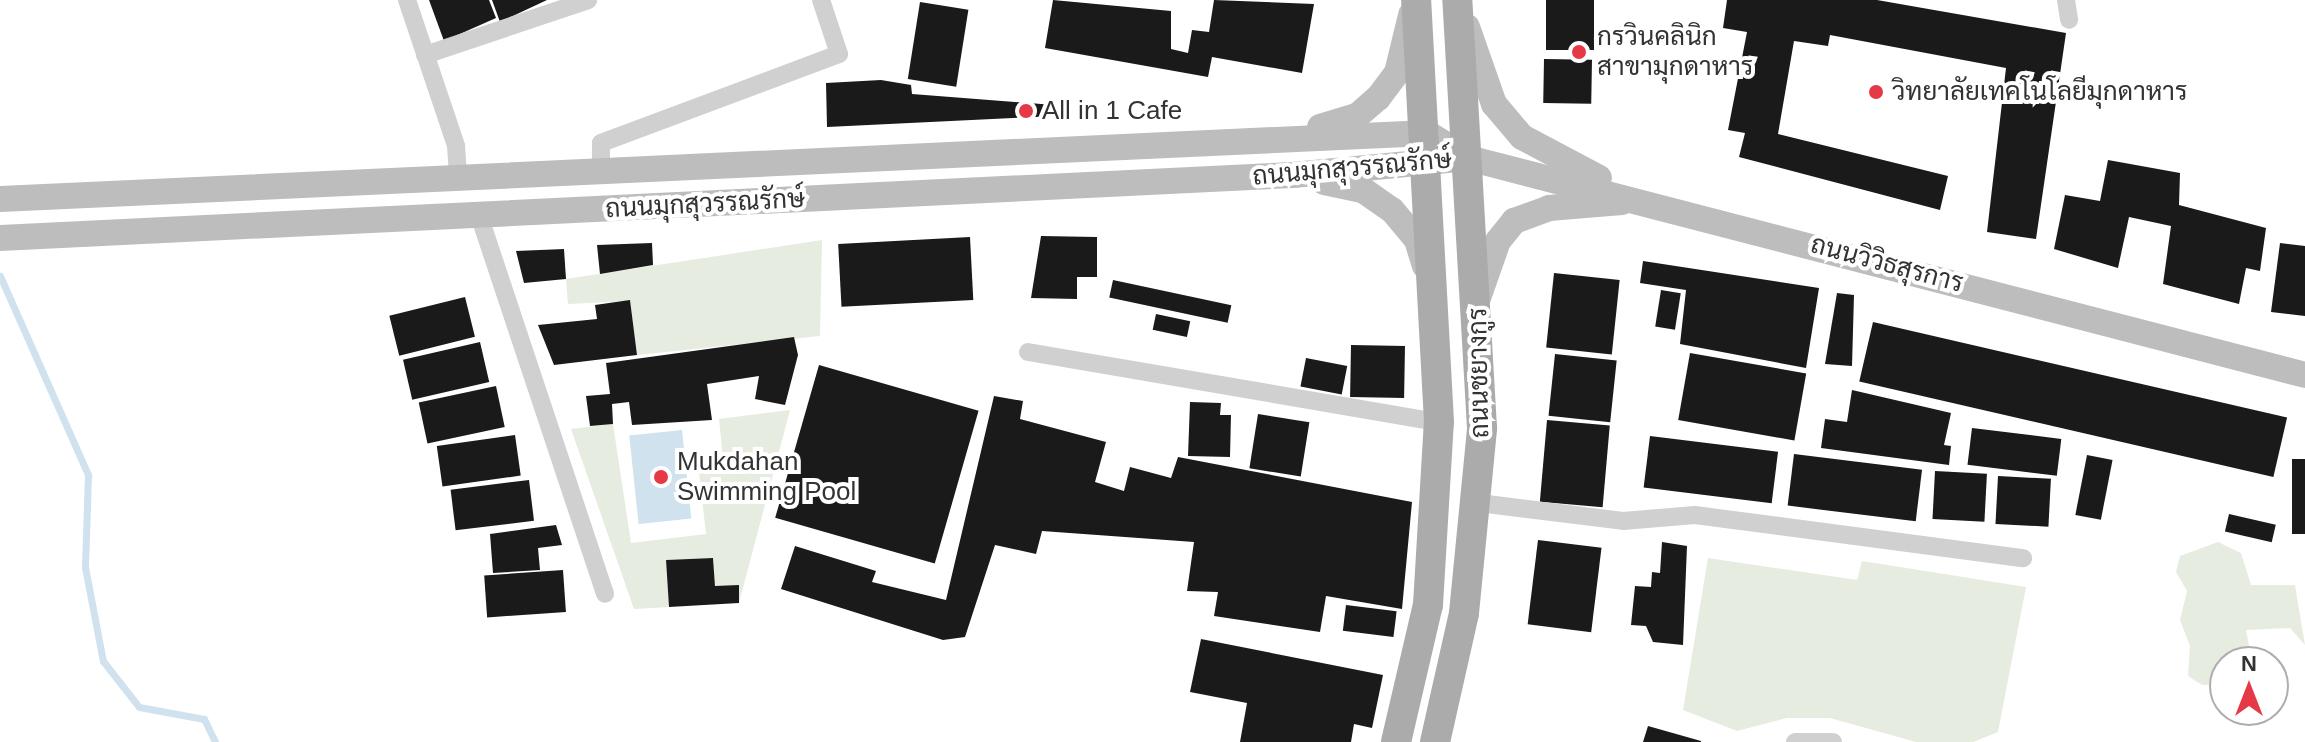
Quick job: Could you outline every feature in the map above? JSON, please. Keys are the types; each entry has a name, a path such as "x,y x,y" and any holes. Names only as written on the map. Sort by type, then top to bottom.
{"main road":[{"name":"ถนนชยางกูร","path":"1396,742 1428,605 1439,422 1427,133 1415,0"},
{"path":"1286,138 1357,116 1378,98 1397,73 1415,0"},
{"name":"ถนนชยางกูร","path":"1435,742 1479,503 1478,299 1459,0"},
{"path":"1459,0 1488,92 1522,137 1646,200"},
{"name":"ถนนมุกสุวรรณรักษ์","path":"0,199 458,175 1427,133 1468,158"},
{"path":"852,157 853,197"},
{"name":"ถนนมุกสุวรรณรักษ์","path":"0,238 1293,175 1428,166 1468,158"},
{"name":"ถนนวิวิธสุรการ","path":"1468,158 1646,200 2305,375"},
{"path":"1293,175 1363,190 1392,210 1417,240 1436,304"},
{"path":"1478,299 1493,252 1514,221 1549,208 1646,200"}],"street":[{"path":"407,0 456,146 458,175"},
{"path":"425,55 588,0"},
{"path":"601,169 601,143 839,54 821,0"},
{"path":"2066,0 2069,20"},
{"path":"479,215 605,594"},
{"path":"1028,352 1439,422"},
{"path":"1479,503 1623,521 1695,515 2023,558"},
{"path":"1795,742 1833,742"}],"shaded area":[{"path":"822,240 820,336 637,355 630,301 568,304 566,279"},
{"path":"790,410 739,603 738,586 715,586 713,558 666,560 669,607 634,609 571,429 613,424 631,543 706,534 699,471 724,468 719,419"},
{"path":"2218,542 2241,553 2251,585 2295,585 2305,645 2290,628 2246,630 2249,646 2209,646 2209,685 2202,685 2188,676 2190,646 2180,620 2187,591 2176,572 2180,556"},
{"path":"1708,558 1857,580 1862,561 2026,587 1998,732 1973,742 1916,742 1830,718 1787,718 1737,731 1683,710"}],"water":[{"name":"Mukdahan Swimming Pool","path":"682,430 691,519 639,524 629,436"}],"building":[{"path":"429,0 489,0 496,18 444,41"},
{"path":"492,0 547,0 500,22"},
{"path":"1053,0 1171,11 1171,49 1188,53 1192,30 1209,32 1214,0 1314,4 1302,73 1212,57 1208,77 1045,48"},
{"path":"1546,0 1594,0 1594,50 1546,50"},
{"path":"1727,0 1877,0 2066,33 2036,239 1987,232 2006,68 1830,35 1828,46 1794,41 1778,134 1948,176 1940,210 1739,157 1745,133 1728,130 1747,32 1723,28"},
{"path":"920,2 968,10 956,87 908,79"},
{"path":"1544,59 1592,60 1591,104 1543,103"},
{"path":"881,80 911,85 912,94 1054,105 1055,116 827,127 826,83"},
{"path":"2108,160 2180,173 2179,205 2266,228 2260,271 2246,268 2239,304 2163,284 2171,226 2129,217 2118,268 2054,249 2065,195 2100,201"},
{"path":"1041,236 1097,237 1097,277 1077,277 1077,299 1031,298"},
{"path":"970,237 973,300 841,307 838,244"},
{"path":"652,243 653,265 600,274 597,245"},
{"path":"2280,243 2305,246 2305,316 2271,312"},
{"path":"564,249 566,279 524,283 516,251"},
{"path":"1643,261 1819,288 1806,368 1680,344 1686,290 1640,283"},
{"path":"1554,273 1620,280 1612,354 1546,348"},
{"path":"1113,280 1231,305 1228,323 1109,298"},
{"path":"1661,290 1681,293 1675,330 1655,327"},
{"path":"1837,293 1854,295 1852,366 1825,364"},
{"path":"465,297 475,337 399,356 389,316"},
{"path":"630,300 637,355 554,365 538,325 597,319 595,305"},
{"path":"1156,314 1190,321 1187,337 1153,330"},
{"path":"1873,322 2287,418 2273,477 1859,381"},
{"path":"794,337 798,355 785,405 755,399 759,376 707,384 712,420 632,425 629,402 612,404 613,424 590,426 586,396 610,394 606,363"},
{"path":"480,342 489,382 412,400 403,360"},
{"path":"1351,345 1405,346 1404,398 1350,397"},
{"path":"1690,353 1806,373 1794,440 1678,420"},
{"path":"1555,354 1617,360 1610,422 1549,416"},
{"path":"1306,358 1347,366 1342,394 1300,386"},
{"path":"819,365 979,411 935,564 775,518"},
{"path":"496,386 505,427 427,444 419,402"},
{"path":"1852,390 1951,413 1944,445 1951,446 1949,465 1821,448 1825,419 1847,422"},
{"path":"994,396 1023,401 1020,419 1106,442 1095,482 1124,491 1130,467 1171,478 1178,457 1412,502 1402,609 1326,596 1320,632 1214,616 1218,592 1187,591 1194,542 1042,531 1036,554 995,545 965,637 943,640 781,589 795,546 876,571 872,582 946,600"},
{"path":"1190,402 1221,403 1220,415 1231,415 1230,457 1188,456"},
{"path":"1258,414 1309,422 1301,476 1249,468"},
{"path":"1547,420 1610,425 1603,507 1540,502"},
{"path":"1972,428 2061,439 2057,476 1967,465"},
{"path":"515,435 521,476 442,487 437,446"},
{"path":"1650,436 1778,452 1772,503 1644,488"},
{"path":"1794,454 1922,470 1916,521 1788,506"},
{"path":"2087,455 2113,460 2101,520 2075,515"},
{"path":"2292,459 2305,459 2305,534 2292,534"},
{"path":"1935,471 1987,474 1984,522 1932,519"},
{"path":"1998,476 2051,479 2048,527 1995,524"},
{"path":"529,480 534,521 456,530 451,490"},
{"path":"2229,514 2276,525 2272,542 2225,532"},
{"path":"556,525 562,545 538,548 540,570 493,573 490,534"},
{"path":"1538,540 1602,548 1591,632 1528,624"},
{"path":"1662,542 1687,546 1683,645 1653,642 1646,626 1631,625 1635,586 1651,587 1652,572 1660,573"},
{"path":"713,558 715,586 739,585 739,603 669,607 666,560"},
{"path":"563,570 566,612 487,617 484,576"},
{"path":"1346,605 1397,611 1393,637 1343,631"},
{"path":"1201,639 1383,675 1372,728 1354,724 1351,742 1240,742 1247,703 1190,692"},
{"path":"1648,726 1701,741 1701,742 1643,742"}],"waterway":[{"path":"0,276 88,475 85,567 103,661 139,707 204,719 215,742"}],"place":[{"name":"กรวินคลินิก สาขามุกดาหาร","path":"1579,52"},
{"name":"วิทยาลัยเทคโนโลยีมุกดาหาร","path":"1876,92"},
{"name":"All in 1 Cafe","path":"1026,111"},
{"name":"Mukdahan Swimming Pool","path":"661,477"}]}
